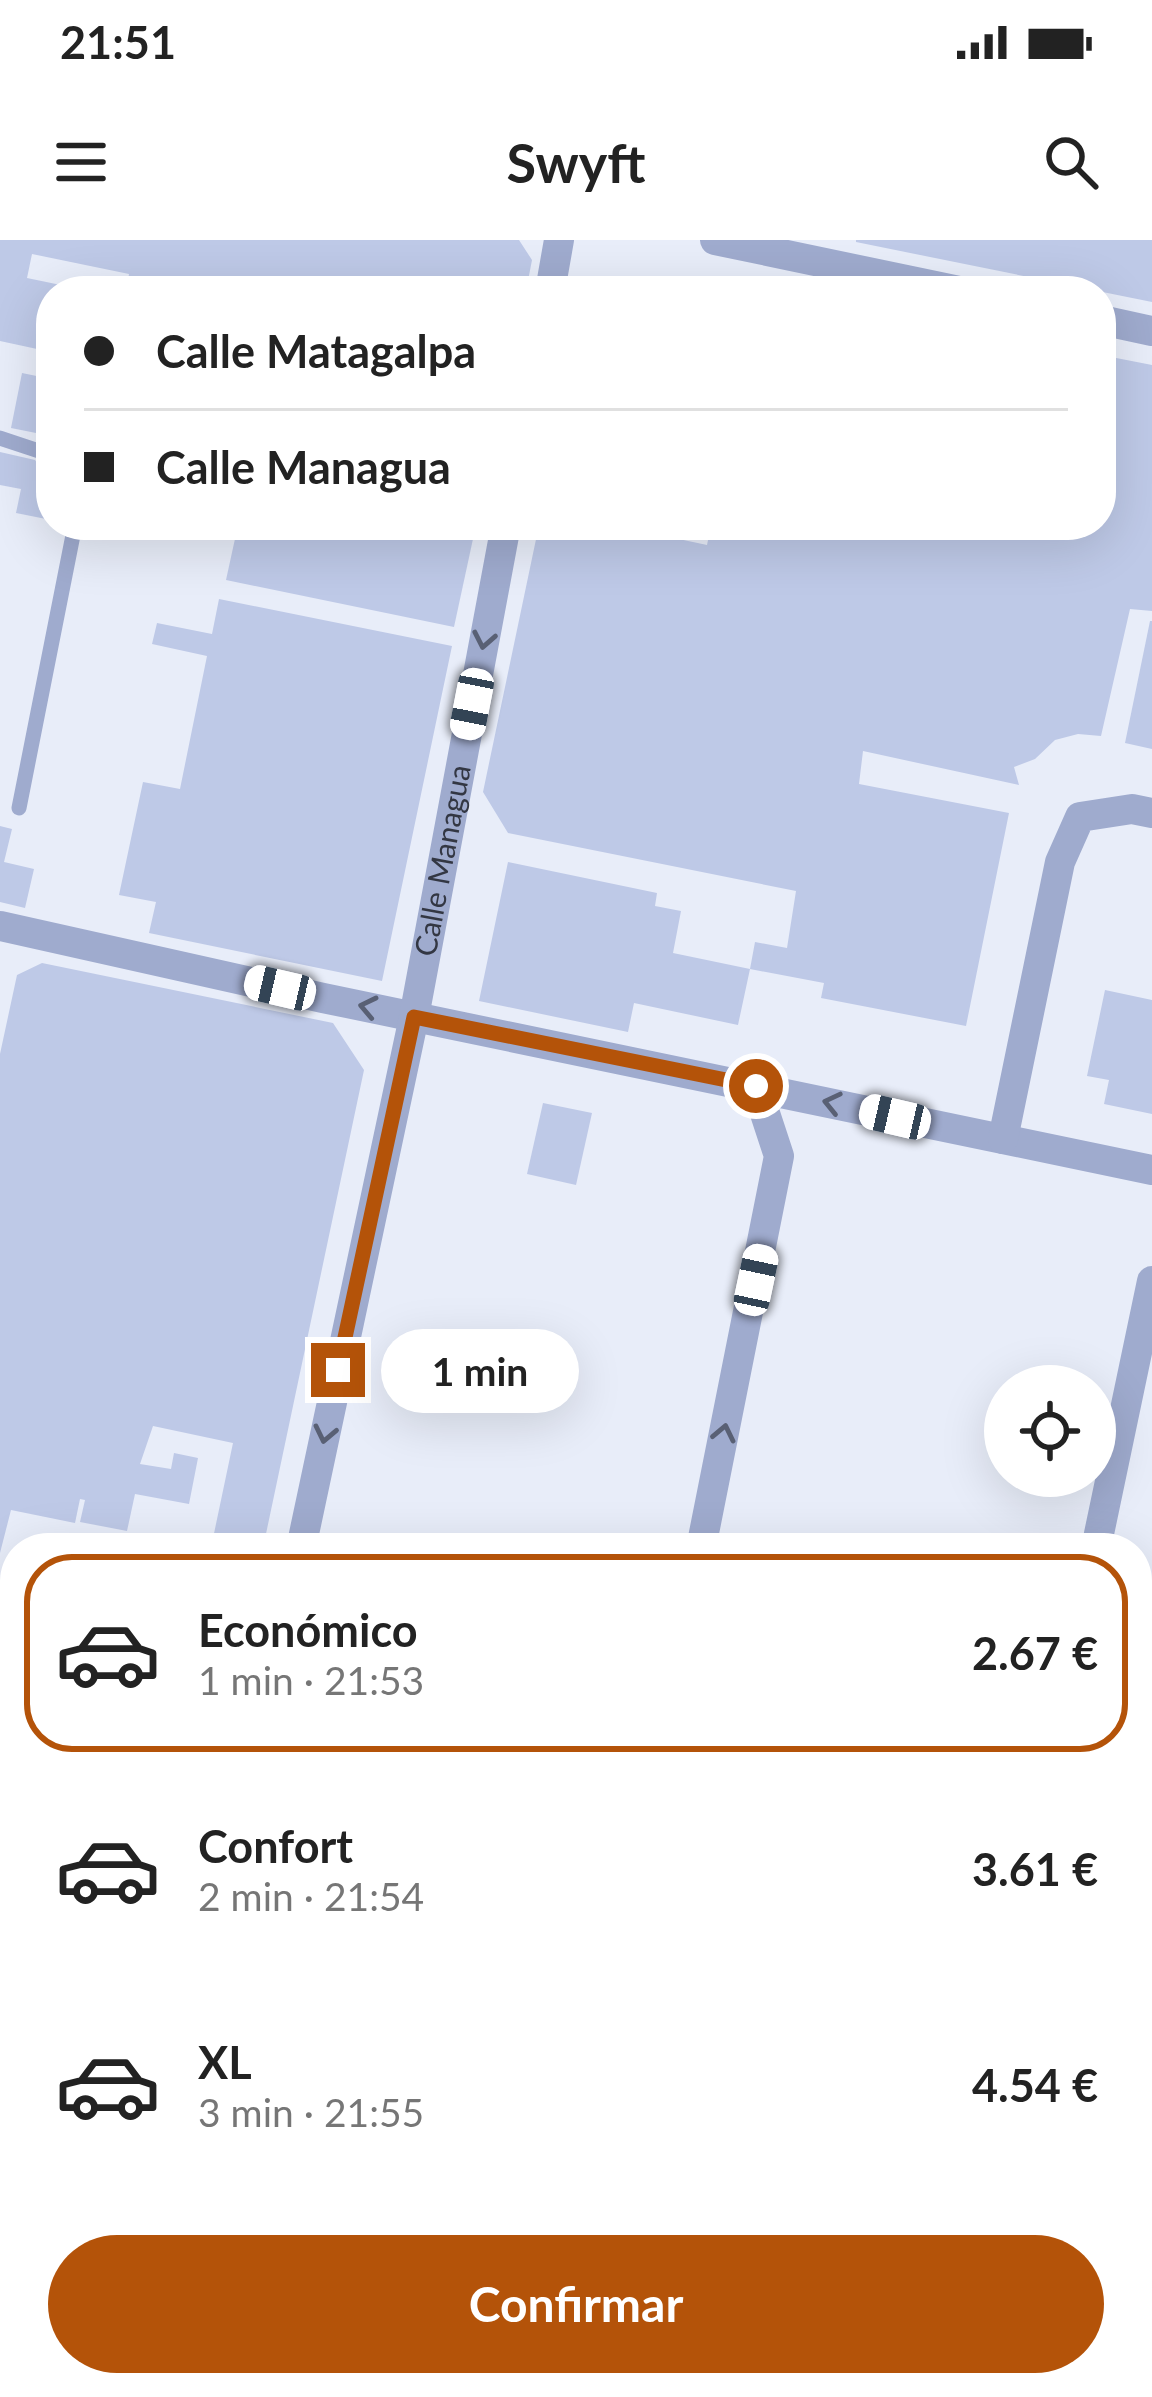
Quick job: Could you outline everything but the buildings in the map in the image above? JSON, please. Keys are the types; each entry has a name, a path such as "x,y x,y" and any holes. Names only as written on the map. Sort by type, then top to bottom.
{"street":[{"path":"553,276 559,240"},
{"path":"715,240 887,276"},
{"path":"1116,323 1152,331"},
{"name":"Calle Managua","path":"304,1533 414,1017 503,540"},
{"path":"1003,1139 1060,862 1073,832 1080,817 1132,808 1152,813"},
{"path":"0,926 1152,1170"},
{"path":"704,1533 779,1156 756,1086"},
{"path":"1099,1533 1152,1281"}],"lane":[{"path":"0,438 36,450"},
{"path":"19,808 72,540"}],"route":[{"path":"338,1370 414,1017 756,1086"}]}
